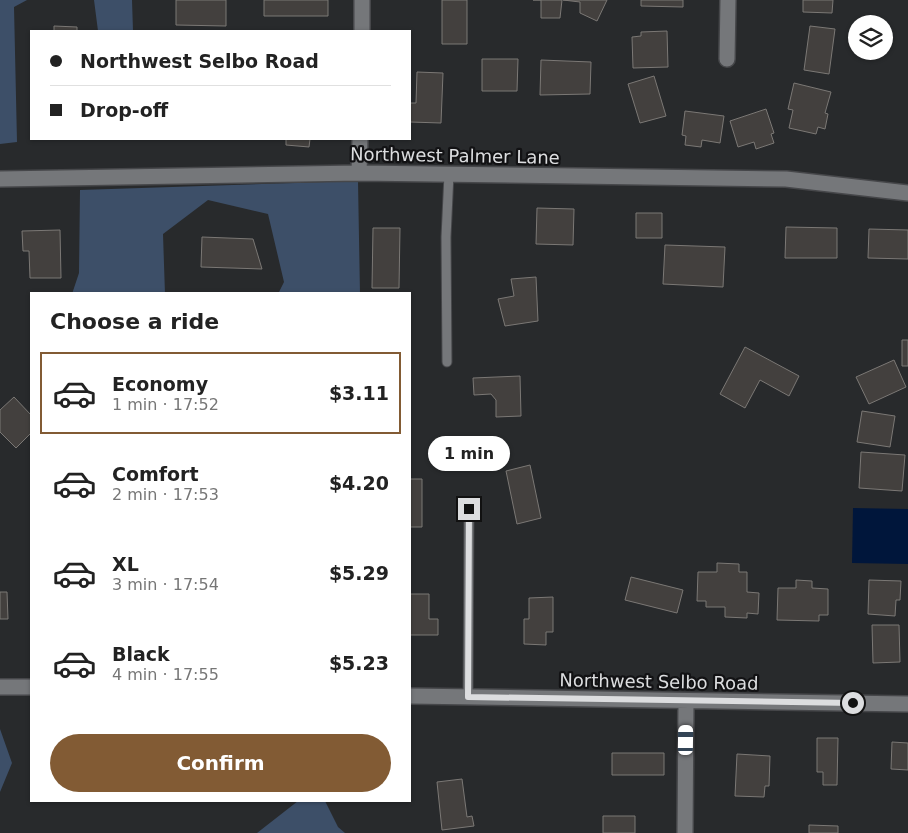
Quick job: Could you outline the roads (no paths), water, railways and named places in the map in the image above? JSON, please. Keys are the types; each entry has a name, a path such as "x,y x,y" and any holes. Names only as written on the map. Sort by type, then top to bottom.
{"street":[{"path":"362,0 362,30"},
{"path":"727,59 728,0"},
{"path":"359,173 360,140"},
{"name":"Northwest Palmer Lane","path":"0,179 359,173 786,179 908,193"},
{"path":"0,687 30,687"},
{"name":"Northwest Selbo Road","path":"411,696 686,702 908,704"},
{"path":"685,833 686,702"}],"lane":[{"path":"448,362 446,236 449,174"},
{"path":"468,697 469,509"}]}
